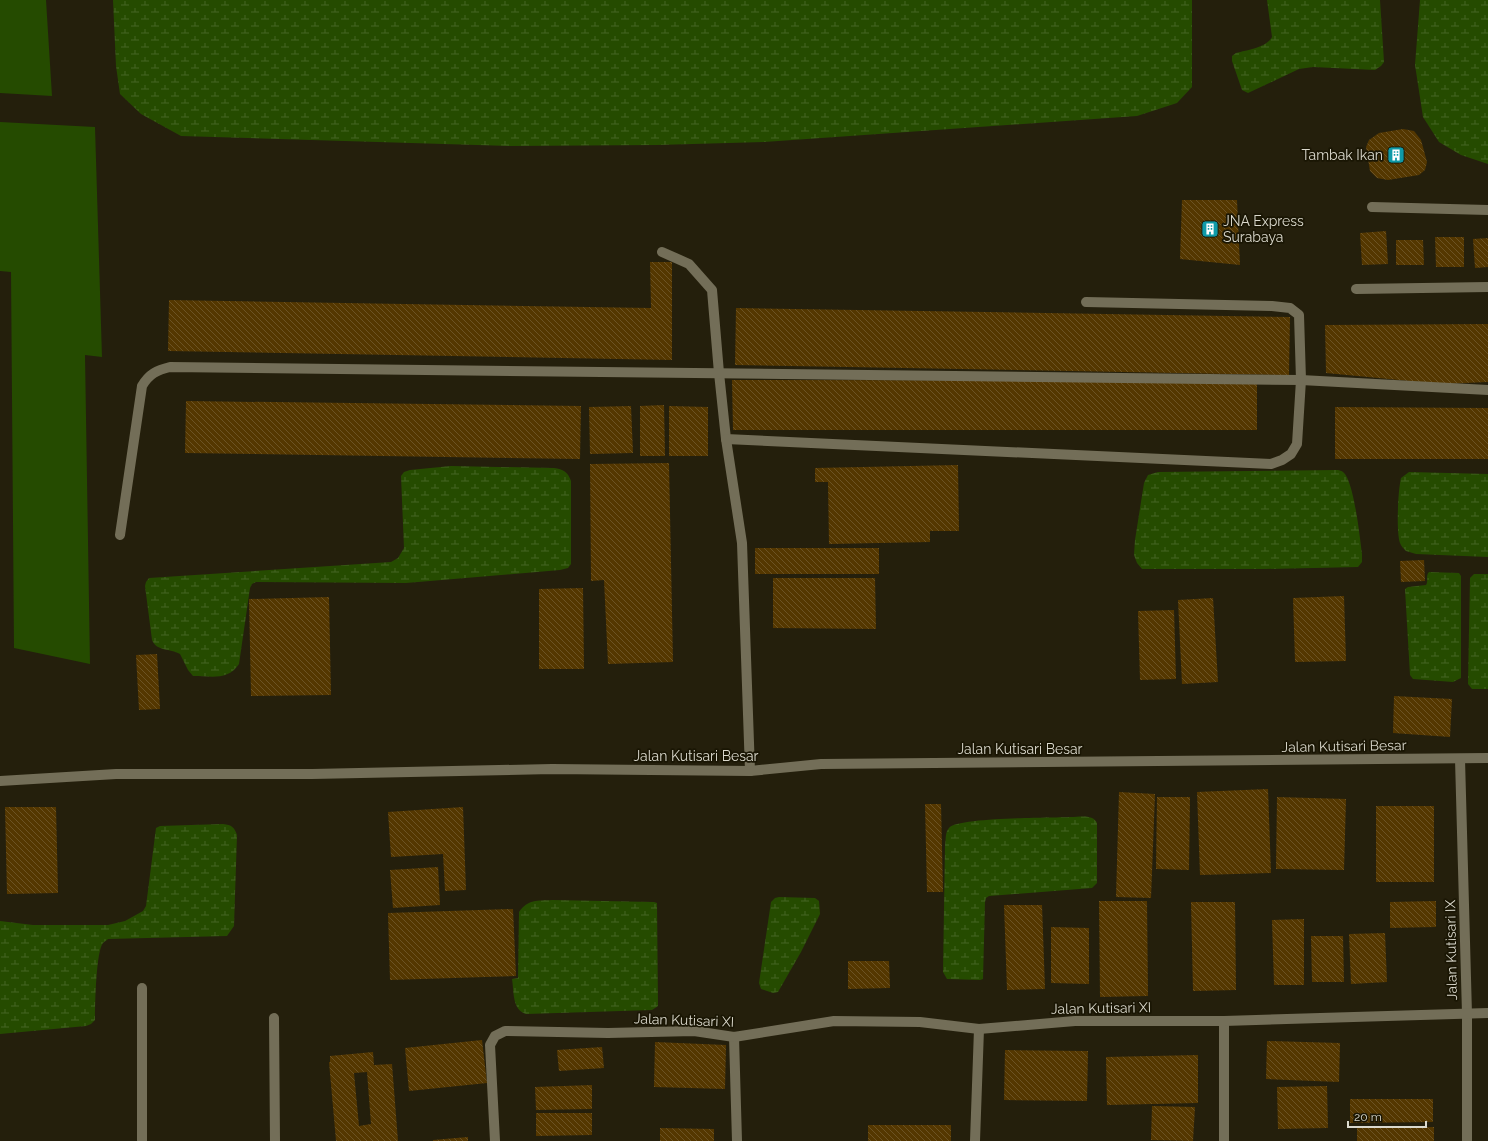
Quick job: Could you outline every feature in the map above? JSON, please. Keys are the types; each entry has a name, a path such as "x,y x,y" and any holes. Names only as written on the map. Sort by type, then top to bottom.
{"street":[{"path":"1372,207 1488,210"},
{"path":"662,252 689,264 712,290 726,439 742,543 750,771"},
{"path":"1356,289 1488,286"},
{"path":"726,439 1271,464 1282,460 1291,454 1297,444 1301,380 1299,315 1290,308 1272,306 1086,302"},
{"path":"120,535 142,386 147,378 158,370 170,367 1301,380 1488,390"},
{"name":"Jalan Kutisari Besar","path":"0,781 116,774 312,774 552,769 750,771 821,764 1488,758"},
{"name":"Jalan Kutisari IX","path":"1460,759 1467,1014 1467,1141"},
{"path":"142,988 142,1141"},
{"name":"Jalan Kutisari XI","path":"495,1141 490,1045 496,1036 505,1031 608,1033 694,1031 734,1036 834,1021 920,1022 979,1029 1075,1021 1224,1021 1488,1013"},
{"path":"274,1018 275,1141"},
{"path":"1224,1021 1224,1141"},
{"path":"975,1141 979,1029"},
{"path":"734,1036 737,1141"}],"green space":[{"path":"0,0 46,0 52,96 0,93"},
{"path":"113,0 1192,0 1192,87 1177,103 1137,116 764,142 657,145 510,146 181,136 141,114 120,94 116,66"},
{"path":"1267,0 1380,0 1384,62 1375,70 1313,67 1299,69 1248,93 1242,90 1232,61 1232,56 1236,53 1261,46 1272,37"},
{"path":"1420,0 1488,0 1488,164 1461,155 1439,142 1423,117 1415,65"},
{"path":"0,122 95,127 102,357 85,355 90,664 14,648 11,272 0,271"},
{"path":"451,466 554,468 565,472 571,481 571,564 568,568 560,570 406,583 256,582 252,584 250,588 239,664 230,673 219,676 193,676 188,670 180,654 160,648 154,644 152,640 145,586 149,578 391,562 398,558 404,548 401,476 404,472 410,470"},
{"path":"1338,470 1343,472 1347,477 1353,498 1362,554 1362,562 1358,567 1142,569 1137,563 1134,555 1135,540 1144,483 1148,475 1158,472"},
{"path":"1409,472 1488,474 1488,557 1416,554 1404,549 1400,544 1399,538 1398,501 1401,478"},
{"path":"1429,572 1459,573 1461,576 1461,678 1453,682 1413,679 1410,675 1405,589 1408,587 1426,585 1427,575"},
{"path":"1474,574 1488,574 1488,689 1472,689 1468,684 1470,578"},
{"path":"1082,817 1093,818 1097,823 1097,883 1092,888 989,896 986,898 985,902 983,979 947,979 943,972 945,846 946,834 949,828 956,824 986,820"},
{"path":"223,824 232,827 237,835 234,926 227,936 108,939 103,943 99,957 96,980 95,1020 91,1024 86,1026 0,1034 0,921 33,925 108,925 125,921 143,911 146,906 156,828 160,826"},
{"path":"775,898 815,898 819,901 820,914 801,952 778,992 773,993 761,989 759,983 771,902"},
{"path":"552,900 657,903 658,1006 652,1010 526,1014 518,1009 514,1000 512,979 518,978 519,912 529,903"}],"building":[{"name":"Tambak Ikan","path":"1403,129 1414,131 1421,140 1427,162 1425,170 1419,175 1388,180 1377,178 1370,171 1366,147 1369,140 1379,133"},
{"name":"JNA Express Surabaya","path":"1182,200 1237,200 1240,265 1180,259"},
{"path":"1386,231 1388,264 1362,265 1360,233"},
{"path":"1435,237 1464,237 1464,267 1436,267"},
{"path":"1488,238 1488,267 1475,268 1473,239"},
{"path":"1396,240 1423,240 1424,265 1396,265"},
{"path":"650,262 672,262 672,360 168,351 169,300 651,308"},
{"path":"736,308 1290,317 1289,375 735,365"},
{"path":"1488,324 1488,382 1441,384 1326,373 1325,325"},
{"path":"732,380 1257,381 1257,430 733,430"},
{"path":"186,401 581,406 580,459 185,453"},
{"path":"664,405 665,456 640,456 640,406"},
{"path":"631,406 633,453 590,454 589,407"},
{"path":"669,406 708,407 708,456 669,456"},
{"path":"1335,407 1488,408 1488,459 1335,459"},
{"path":"669,463 673,662 608,664 604,580 591,581 590,464"},
{"path":"958,465 959,531 930,531 930,542 829,544 828,482 815,482 815,468"},
{"path":"755,548 879,548 879,574 755,574"},
{"path":"1424,560 1425,581 1401,582 1400,561"},
{"path":"773,578 875,578 876,629 773,628"},
{"path":"583,588 584,669 539,669 539,589"},
{"path":"1344,596 1346,661 1295,662 1293,598"},
{"path":"329,597 331,695 251,696 249,599"},
{"path":"1213,598 1218,682 1182,684 1178,600"},
{"path":"1174,610 1176,679 1140,680 1138,611"},
{"path":"157,654 160,709 139,710 136,655"},
{"path":"1394,696 1452,699 1450,737 1393,733"},
{"path":"1268,789 1271,873 1200,875 1197,792"},
{"path":"1119,792 1155,794 1151,898 1116,897"},
{"path":"1157,797 1190,797 1189,870 1156,869"},
{"path":"1277,797 1346,799 1344,870 1276,869"},
{"path":"925,804 941,804 943,892 927,892"},
{"path":"1376,806 1434,806 1434,882 1376,882"},
{"path":"5,807 56,807 58,893 7,894"},
{"path":"463,807 466,890 445,891 443,854 391,857 388,812"},
{"path":"438,867 440,905 393,908 390,870"},
{"path":"1099,901 1147,901 1148,996 1100,997"},
{"path":"1436,901 1436,927 1390,928 1390,902"},
{"path":"1191,902 1235,902 1236,990 1193,991"},
{"path":"1004,905 1042,905 1045,989 1007,990"},
{"path":"513,909 516,976 390,980 388,913"},
{"path":"1304,919 1304,985 1274,985 1272,920"},
{"path":"1051,927 1089,928 1089,984 1051,983"},
{"path":"1385,933 1387,982 1351,984 1349,934"},
{"path":"1311,936 1343,936 1344,982 1312,982"},
{"path":"848,961 889,961 890,988 848,989"},
{"path":"482,1040 487,1083 409,1091 405,1048"},
{"path":"1267,1041 1340,1043 1339,1082 1266,1079"},
{"path":"655,1042 726,1045 725,1089 654,1087"},
{"path":"602,1047 604,1068 559,1071 557,1050"},
{"path":"1005,1050 1088,1051 1087,1101 1004,1100"},
{"path":"373,1052 374,1065 392,1064 398,1141 336,1141 329,1062 330,1056","holes":["367,1072 371,1124 359,1126 354,1073"]},
{"path":"1198,1055 1198,1103 1107,1105 1106,1057"},
{"path":"592,1085 592,1109 536,1110 535,1087"},
{"path":"1327,1086 1328,1128 1278,1129 1277,1087"},
{"path":"1350,1099 1433,1099 1433,1122 1350,1123"},
{"path":"1152,1106 1195,1107 1193,1141 1151,1140"},
{"path":"536,1113 592,1113 592,1135 536,1136"},
{"path":"868,1125 951,1125 951,1141 868,1141"},
{"path":"1434,1127 1434,1141 1357,1141 1357,1128"},
{"path":"660,1128 714,1129 714,1141 660,1141"},
{"path":"468,1137 468,1141 433,1141 433,1140"}],"place":[{"name":"Tambak Ikan","path":"1396,155"},
{"name":"JNA Express Surabaya","path":"1210,229"}]}
